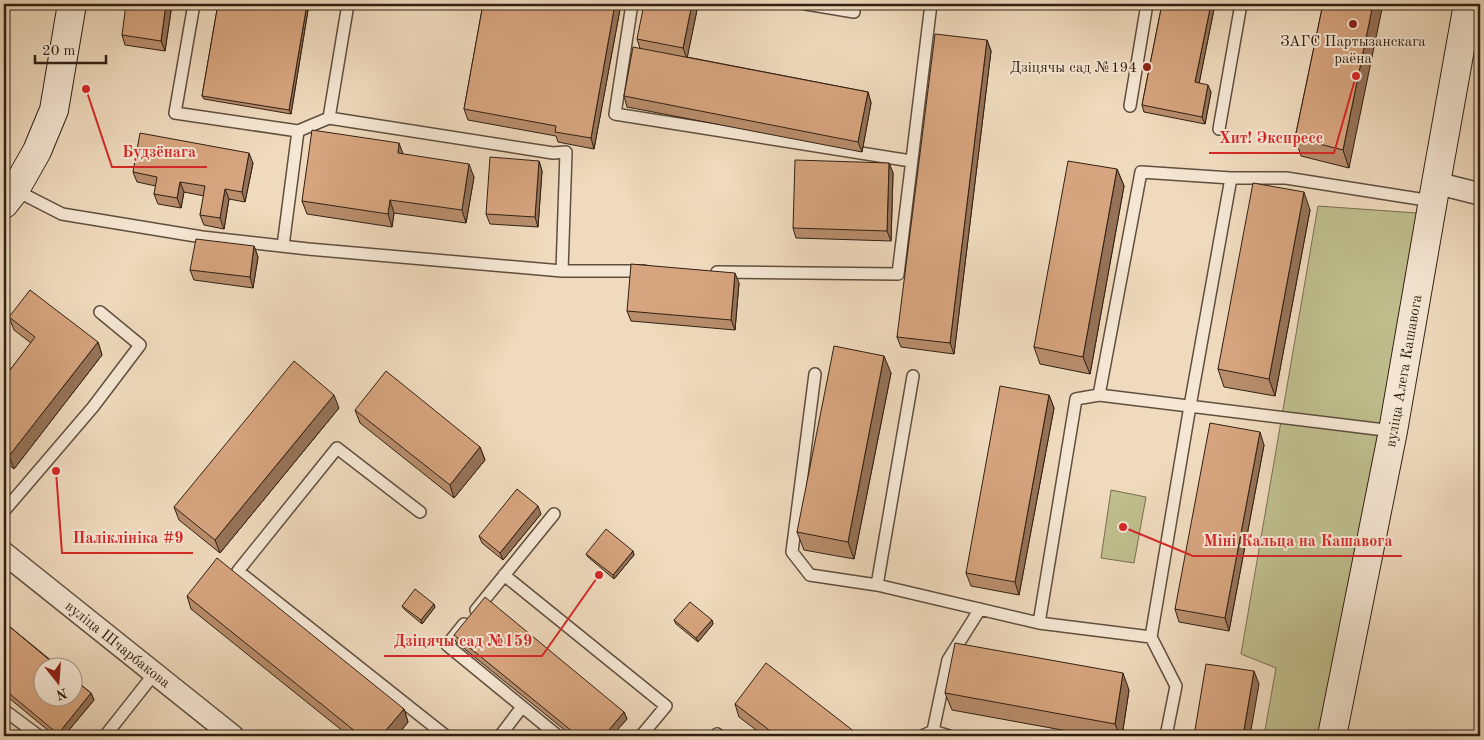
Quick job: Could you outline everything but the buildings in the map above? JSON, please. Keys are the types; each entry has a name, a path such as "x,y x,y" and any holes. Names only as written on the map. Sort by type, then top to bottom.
{"main road":[{"path":"9,197 37,151 54,110 72,4"},
{"name":"вуліца Алега Кашавога","path":"1332,736 1393,431 1468,4"}],"street":[{"path":"1434,192 1480,194"},
{"name":"вуліца Шчарбакова","path":"4,553 233,736"}],"lane":[{"path":"194,4 175,113 298,131 329,118 553,153 566,152 562,271"},
{"path":"329,118 348,4"},
{"path":"632,4 615,114 911,161"},
{"path":"806,4 854,12"},
{"path":"710,272 898,274 931,4"},
{"path":"1130,106 1147,4"},
{"path":"1219,129 1242,4"},
{"path":"284,246 298,131"},
{"path":"1099,395 1141,172 1231,178 1286,178 1434,192"},
{"path":"1166,736 1176,686 1151,637 1231,178"},
{"path":"9,197 62,214 202,237 562,271 651,272"},
{"path":"4,511 93,407 140,345 100,312"},
{"path":"814,374 792,552 810,575 877,585 1039,623 1151,637"},
{"path":"877,585 913,376"},
{"path":"1039,623 1076,399 1099,395 1393,431"},
{"path":"420,512 337,448 238,571 446,736"},
{"path":"554,514 447,645 558,736"},
{"path":"504,575 666,706 641,736"},
{"path":"936,733 948,660 980,609"},
{"path":"105,736 154,674"},
{"path":"500,736 522,707"},
{"path":"4,710 38,736"},
{"path":"922,736 936,733 949,736"}],"shaded area":[{"path":"1318,206 1417,213 1392,378 1322,736 1264,736 1276,668 1241,654"},
{"path":"1111,490 1146,497 1134,563 1101,558"}],"place":[{"name":"ЗАГС Партызанскага раёна","path":"1353,24"},
{"name":"Дзіцячы сад №194","path":"1147,67"},
{"name":"Хит! Экспресс","path":"1356,76"},
{"name":"Будзёнага","path":"86,89"},
{"name":"Паліклініка #9","path":"56,471"},
{"name":"Міні Кальца на Кашавога","path":"1123,527"},
{"name":"Дзіцячы сад №159","path":"599,575"}]}
